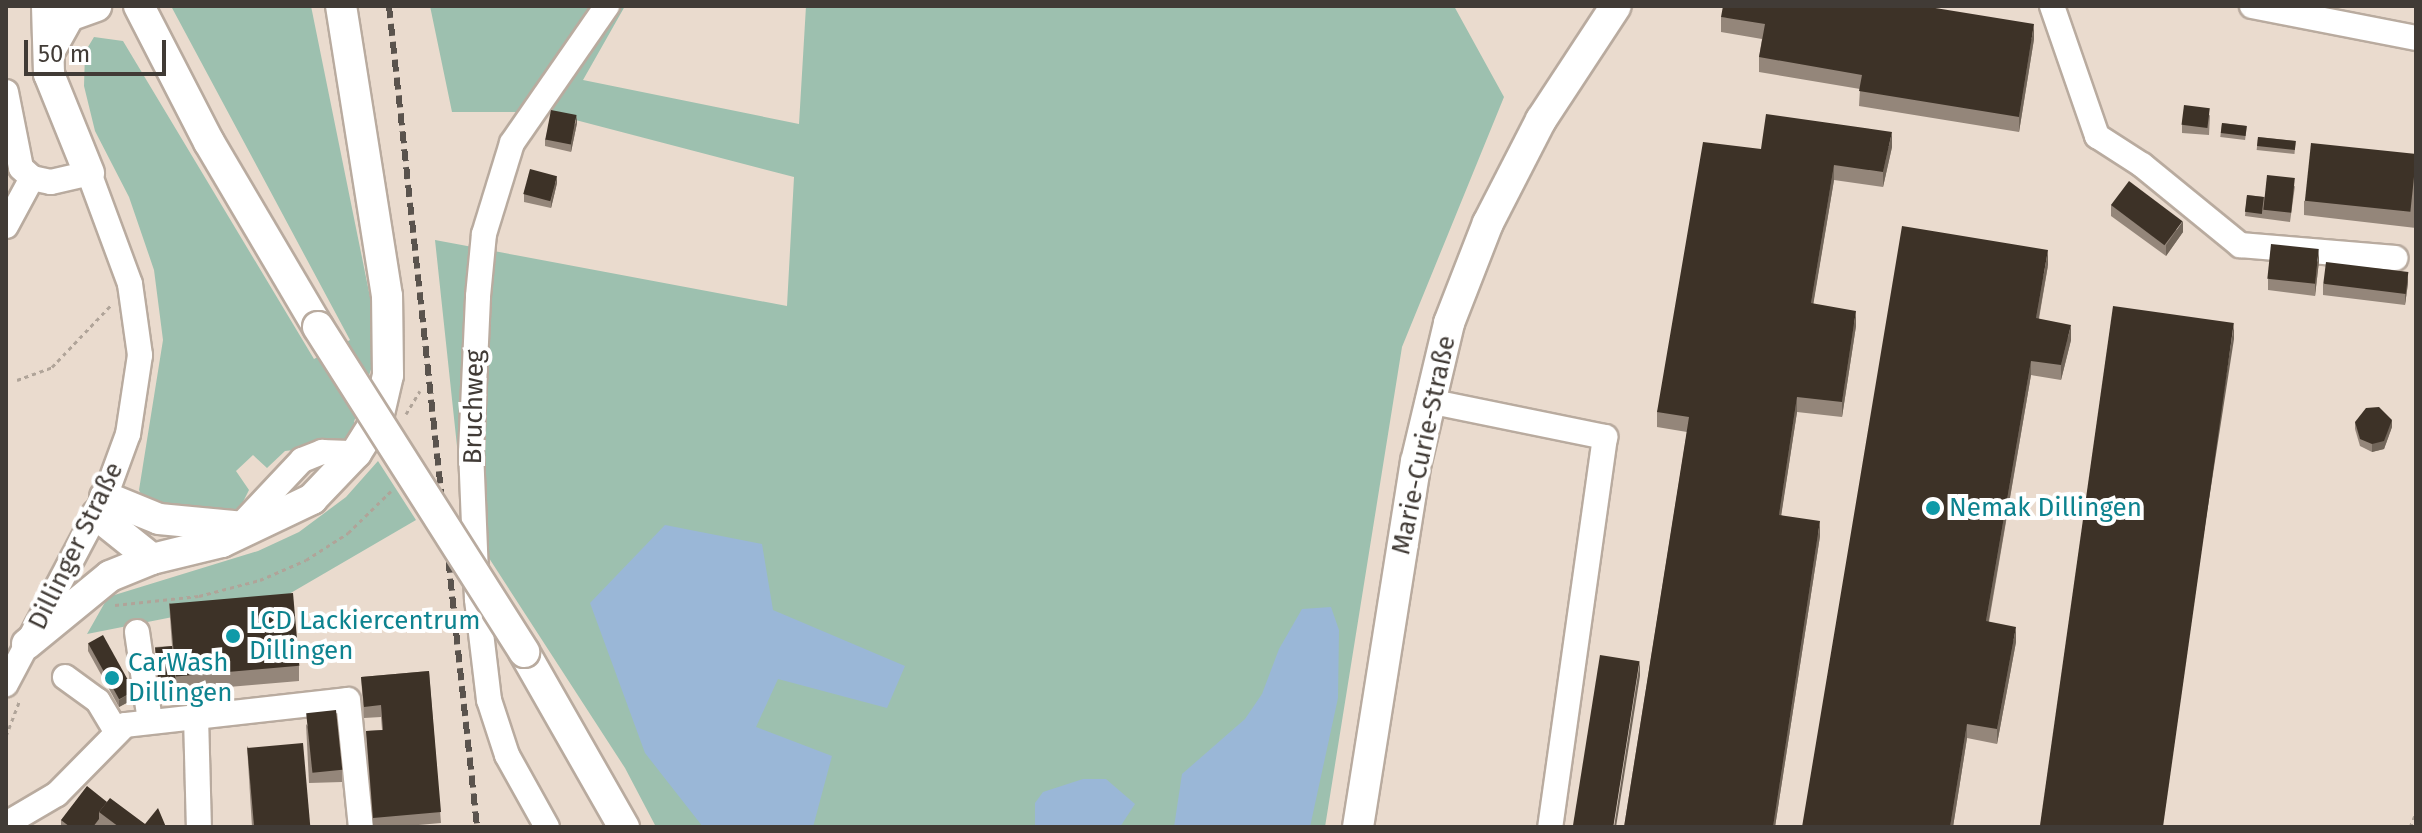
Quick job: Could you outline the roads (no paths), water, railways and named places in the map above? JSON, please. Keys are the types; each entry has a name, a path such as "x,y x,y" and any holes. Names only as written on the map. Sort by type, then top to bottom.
{"main road":[{"path":"47,6 49,74 89,173"},
{"path":"49,74 56,31 69,16 98,6 125,13 160,50"},
{"path":"27,644 81,596 152,559 249,528 312,499 356,453 378,418 390,340 341,6"},
{"name":"Marie-Curie-Straße","path":"1358,827 1428,401 1449,323 1488,223 1541,120 1616,6"},
{"path":"142,9 160,50 318,327 524,652 624,827"},
{"path":"101,506 159,519 249,528"},
{"path":"101,506 152,559"}],"street":[{"name":"Bruchweg","path":"547,827 507,755 489,700 477,599 471,452 478,296 484,234 512,143 607,6"},
{"path":"2052,6 2097,136 2142,165 2240,245 2395,258"},
{"path":"2252,6 2416,38"},
{"path":"6,92 21,168 32,178 51,182 89,173"},
{"name":"Dillinger Straße","path":"14,688 27,644 101,506 128,434 138,369 138,322 130,284 89,173"},
{"path":"6,226 32,178"},
{"path":"1428,401 1605,437 1550,827"},
{"path":"116,731 120,690 138,638 105,665 69,680 120,690 150,721"},
{"path":"6,824 57,794 116,731 150,721 348,700 361,827"},
{"path":"196,716 199,827"}],"water":[{"path":"665,525 762,544 773,610 905,666 887,708 778,679 756,727 832,756 813,827 703,827 645,753 590,603"},
{"path":"1331,607 1339,630 1338,698 1310,827 1174,827 1182,774 1245,719 1262,694 1279,649 1302,609"},
{"path":"1083,779 1106,779 1135,804 1120,827 1035,827 1035,803 1043,792"}],"railway":[{"path":"389,6 477,827"}],"place":[{"name":"Nemak Dillingen","path":"1933,508"},
{"name":"LCD Lackiercentrum Dillingen","path":"233,636"},
{"name":"CarWash Dillingen","path":"112,678"}]}
